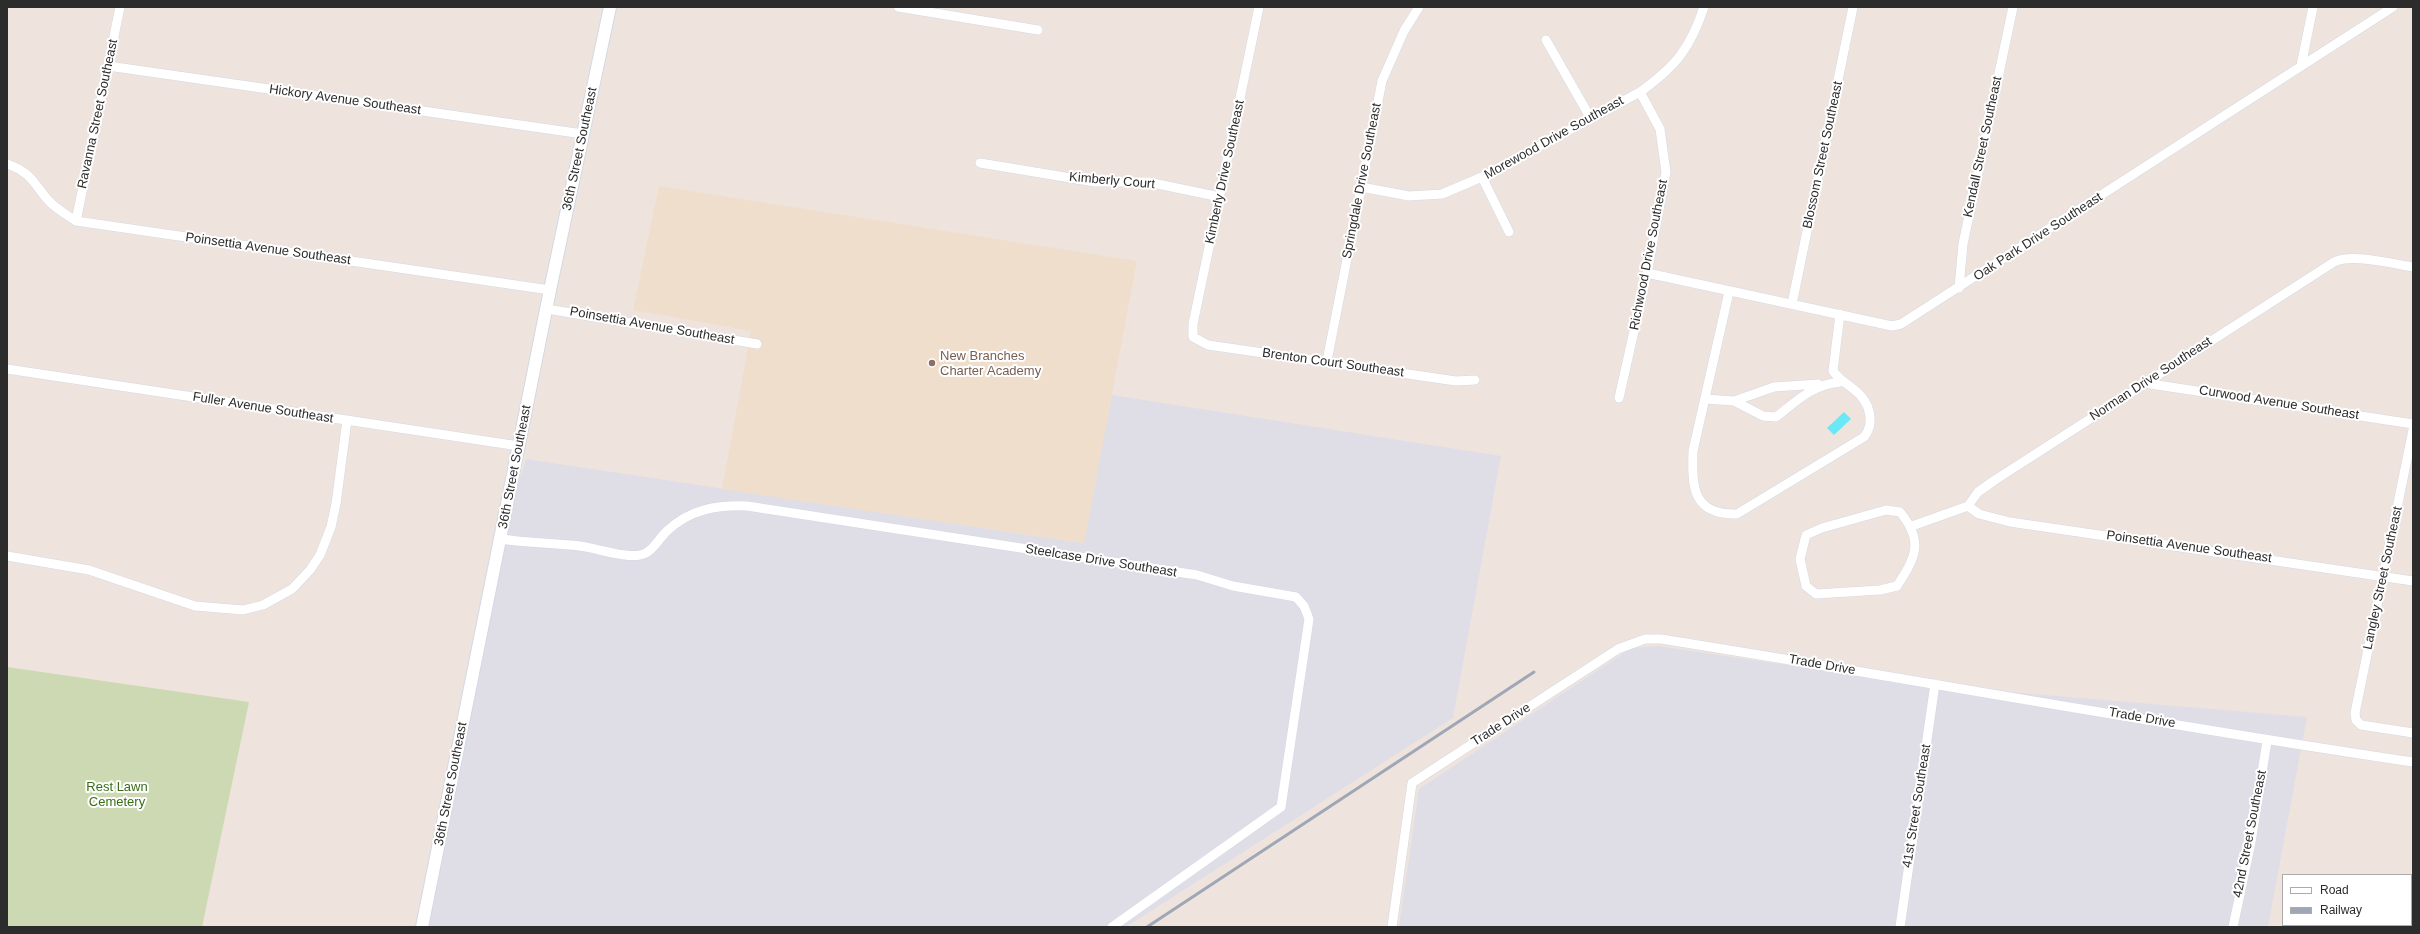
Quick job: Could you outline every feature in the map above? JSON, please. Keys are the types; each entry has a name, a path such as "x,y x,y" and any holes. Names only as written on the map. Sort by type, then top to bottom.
{"street":[{"name":"Ravanna Street Southeast","path":"76,221 120,7"},
{"name":"36th Street Southeast","path":"422,927 550,290 610,7"},
{"path":"898,7 1038,30"},
{"name":"Kimberly Drive Southeast","path":"1193,337 1193,324 1259,7"},
{"name":"Springdale Drive Southeast","path":"1327,361 1382,81 1404,30 1419,7"},
{"name":"Morewood Drive Southeast","path":"1361,187 1409,196 1442,194 1482,177 1590,117 1640,92 1664,74 1685,51 1704,7"},
{"name":"Blossom Street Southeast","path":"1792,304 1854,7"},
{"name":"Kendall Street Southeast","path":"1959,288 1963,244 2013,7"},
{"path":"2301,66 2313,7"},
{"name":"Oak Park Drive Southeast","path":"1647,273 1729,292 1892,326 1901,324 2393,7"},
{"path":"1546,40 1590,117"},
{"name":"Hickory Avenue Southeast","path":"108,66 583,134"},
{"name":"Richwood Drive Southeast","path":"1619,398 1647,273 1666,172 1660,129 1640,92"},
{"name":"Kimberly Court","path":"980,163 1095,182 1148,182 1220,197"},
{"name":"Poinsettia Avenue Southeast","path":"7,164 23,171 33,179 48,200 76,221 550,290"},
{"path":"1482,177 1509,232"},
{"name":"Norman Drive Southeast","path":"1968,506 1972,498 1983,488 2340,258 2353,258 2413,267"},
{"path":"1729,292 1693,451 1692,477 1695,494 1706,508 1722,514 1737,514 1864,437 1869,430 1871,421 1861,397 1840,382 1833,371 1840,314"},
{"name":"Poinsettia Avenue Southeast","path":"547,309 757,344"},
{"name":"Brenton Court Southeast","path":"1193,337 1199,342 1208,345 1456,380 1475,380"},
{"name":"Fuller Avenue Southeast","path":"7,369 519,446"},
{"path":"1705,399 1734,401 1774,387 1840,382"},
{"name":"Curwood Avenue Southeast","path":"2144,383 2413,424"},
{"path":"1734,401 1763,416 1776,417 1805,393 1823,384"},
{"path":"7,556 88,570 196,606 243,610 263,605 292,589 310,570 320,555 331,527 336,504 346,420"},
{"name":"Langley Street Southeast","path":"2413,430 2355,713 2356,720 2361,724 2413,732"},
{"name":"Steelcase Drive Southeast","path":"501,539 582,546 626,555 639,555 646,553 668,530 685,518 706,508 747,506 1197,575 1233,586 1296,597 1304,606 1310,619 1281,807 1112,927"},
{"path":"1912,526 1968,506"},
{"name":"Poinsettia Avenue Southeast","path":"1968,506 1979,514 2010,522 2413,581"},
{"path":"1886,510 1900,512 1912,526 1915,550 1897,586 1880,590 1816,594 1806,586 1800,559 1806,535 1822,528 1886,510"},
{"name":"Trade Drive","path":"1392,927 1412,783 1618,648 1632,642 1661,639 2132,716 2267,741 2413,762"},
{"name":"41st Street Southeast","path":"1900,927 1935,684"},
{"name":"42nd Street Southeast","path":"2233,927 2251,842 2267,741"}],"shaded area":[{"name":"New Branches Charter Academy","path":"659,186 1137,261 1084,543 722,489 751,331 633,310"},
{"path":"1112,395 1501,456 1453,718 1126,927 427,927 501,539 526,459 1083,543"},
{"path":"1658,646 1914,684 2307,717 2268,927 1399,927 1419,789 1631,648"}],"green space":[{"name":"Rest Lawn Cemetery","path":"7,667 249,702 202,927 7,927"}],"water":[{"path":"1844,412 1851,419 1834,435 1827,428"}],"railway":[{"path":"1147,927 1534,672"}],"place":[{"name":"New Branches Charter Academy","path":"932,363"}]}
